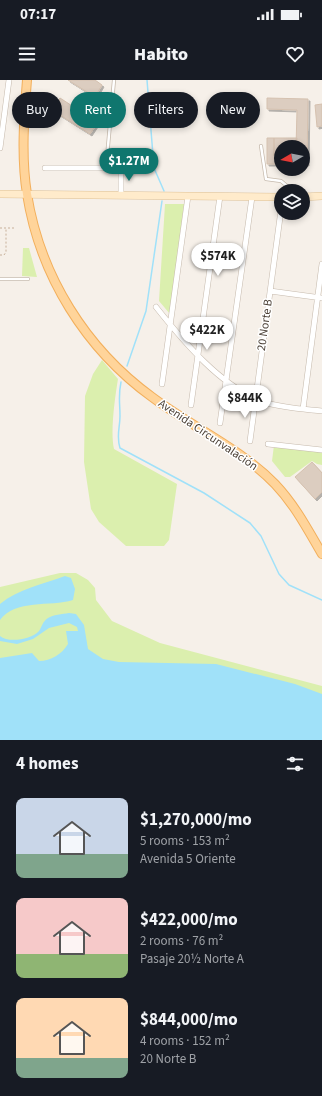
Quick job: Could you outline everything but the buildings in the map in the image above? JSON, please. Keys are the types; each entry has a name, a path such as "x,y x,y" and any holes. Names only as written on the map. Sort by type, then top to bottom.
{"main road":[{"name":"Avenida Circunvalación","path":"27,80 23,138 27,194 39,242 50,272 71,312 94,343 122,373 152,397 245,458 268,478 291,503 322,554"}],"street":[{"path":"0,148 3,104 9,80"},
{"path":"45,168 141,168"},
{"path":"121,168 121,195"},
{"path":"0,194 274,197"},
{"path":"162,384 172,326 188,196"},
{"path":"191,405 220,196"},
{"path":"220,423 252,196"},
{"path":"310,197 322,196"},
{"name":"20 Norte B","path":"250,441 280,220"},
{"path":"303,409 320,298 322,264"},
{"path":"270,291 320,298"},
{"path":"156,307 199,355 227,380 256,398 270,404 322,411"},
{"path":"268,444 322,450"}],"lane":[{"path":"106,168 114,80"},
{"path":"261,146 266,179 284,184"},
{"path":"0,279 28,279"}],"path":[{"path":"0,228 15,228"},
{"path":"0,255 4,255 6,252 6,228"}],"green space":[{"path":"165,204 184,204 170,314 159,301"},
{"path":"23,248 29,248 37,277 22,276"},
{"path":"102,360 118,379 114,405 114,449 177,484 169,540 164,546 126,546 99,522 91,509 84,462 85,396 93,374"},
{"path":"274,445 322,452 322,465 312,461 290,477 285,477 272,461"},
{"path":"60,573 76,573 88,580 95,588 96,600 112,621 160,643 322,686 322,740 0,740 0,587"}],"water":[{"path":"65,576 71,578 75,589 73,600 24,606 6,613 0,620 0,604 7,599 31,587"},
{"path":"69,613 76,614 84,625 88,649 103,659 119,662 216,664 295,684 322,694 322,740 0,740 0,658 32,653 39,661 48,660 66,648 68,644 66,631 78,631 77,627 69,623 49,628 33,639 17,644 0,641 0,636 14,640 31,637 39,631 43,623 48,618 55,615"}],"waterway":[{"path":"147,80 154,168 164,191"},
{"path":"127,366 146,311 162,201"},
{"path":"121,382 119,395 120,416 118,436 120,448 204,493 250,523 261,536 279,574 289,585 322,600"}]}
